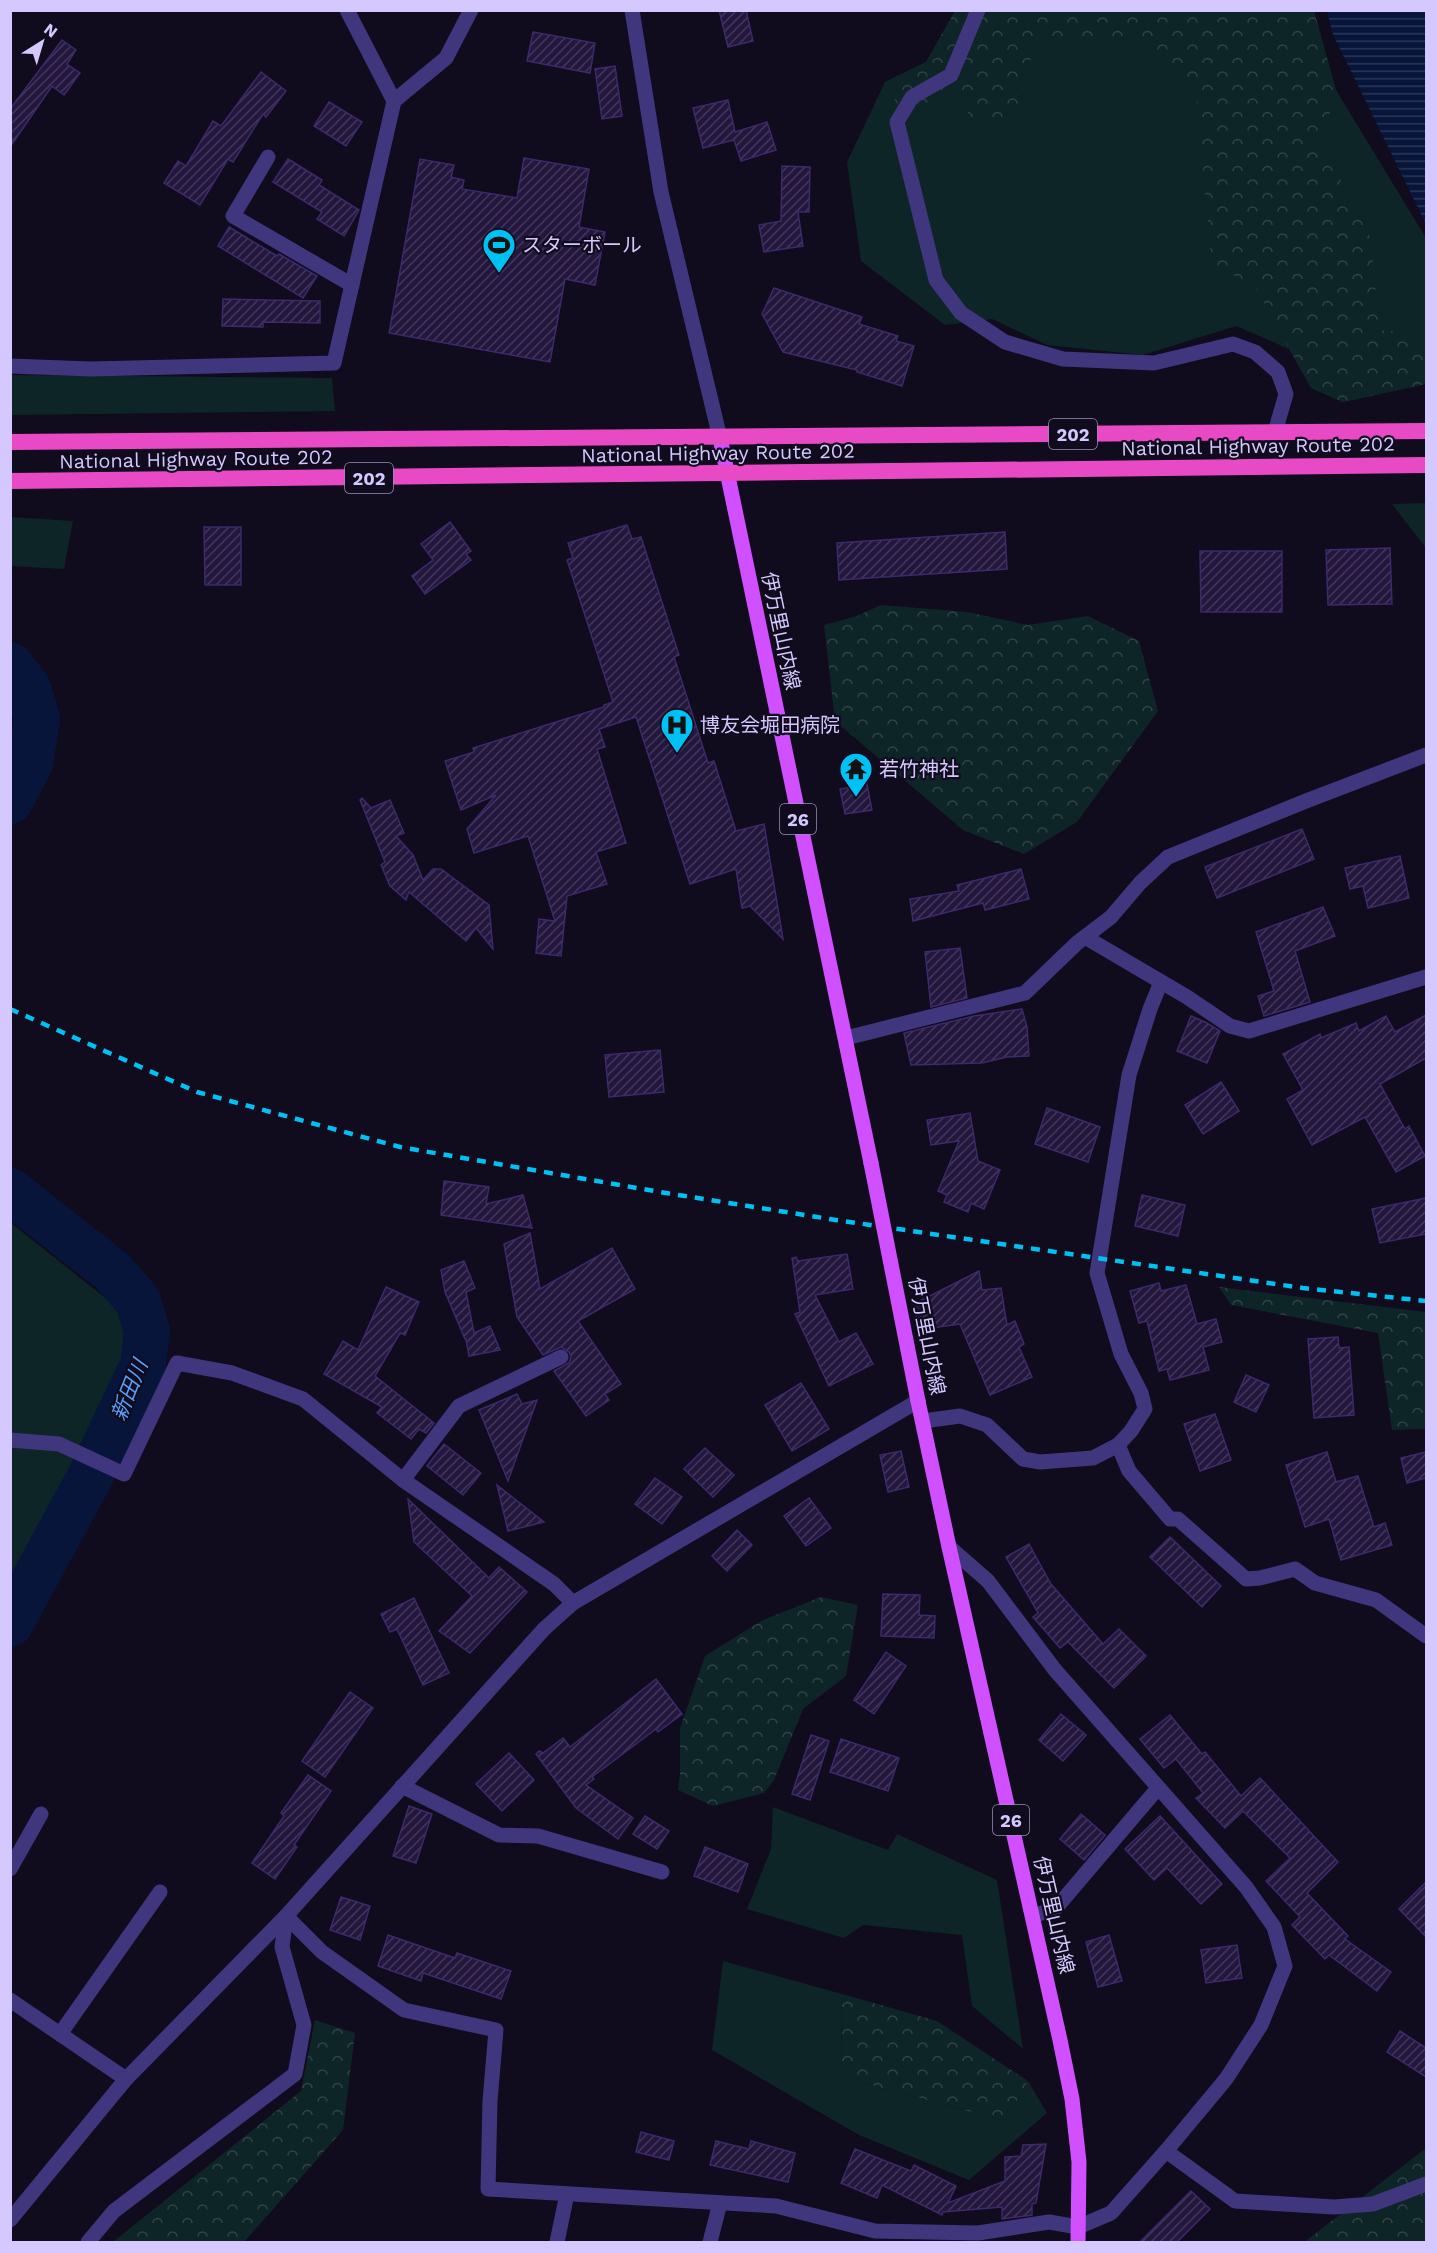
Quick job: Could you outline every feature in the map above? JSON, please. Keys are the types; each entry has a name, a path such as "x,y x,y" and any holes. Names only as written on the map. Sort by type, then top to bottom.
{"highway":[{"name":"National Highway Route 202","path":"10,442 1426,431"},
{"name":"National Highway Route 202","path":"10,481 1426,465"}],"main road":[{"name":"伊万里山内線","path":"720,438 827,961 846,1038 918,1401 1072,2099 1080,2162 1078,2235"}],"street":[{"path":"347,10 394,101"},
{"path":"10,366 91,369 334,363 394,101 446,58 471,10"},
{"path":"632,10 661,192 720,438"},
{"path":"978,10 951,75 912,98 897,122 936,280 961,313 1005,342 1064,359 1154,363 1233,344 1255,352 1278,372 1286,394 1275,432"},
{"path":"268,157 233,216 351,285"},
{"path":"846,1038 1024,993 1085,937 1111,917 1140,883 1168,857 1426,755"},
{"path":"1085,937 1230,1026 1249,1030 1426,977"},
{"path":"923,1421 960,1416 987,1425 1023,1459 1040,1462 1093,1458 1118,1445 1131,1431 1145,1409 1141,1393 1121,1354 1097,1273 1129,1075 1161,982"},
{"path":"403,1480 459,1406 561,1357"},
{"path":"10,1440 59,1444 124,1474 177,1363 232,1373 303,1399 403,1480 554,1584 573,1603"},
{"path":"10,2220 126,2079 286,1916 544,1629 573,1603 918,1401"},
{"path":"1118,1445 1129,1471 1170,1520 1178,1520 1246,1579 1260,1578 1295,1569 1315,1583 1376,1600 1426,1636"},
{"path":"286,1916 322,1952 404,2010 496,2030 489,2102 488,2189 776,2206 873,2237 978,2233 1049,2222 1078,2235 1111,2214 1226,2079 1261,2025 1285,1966 1274,1927 1246,1887 1055,1670 988,1581 949,1547"},
{"path":"402,1786 499,1835 538,1836 662,1872"},
{"path":"1033,1916 1056,1908 1158,1788"},
{"path":"10,1869 41,1814"},
{"path":"60,2034 160,1892"},
{"path":"88,2242 114,2211 296,2074 304,2025 282,1947 286,1916"},
{"path":"10,2000 126,2079"},
{"path":"1166,2151 1235,2200 1334,2207 1373,2204 1426,2184"},
{"path":"557,2242 567,2194"},
{"path":"710,2242 720,2203"}],"green space":[{"path":"955,11 1314,11 1336,90 1426,238 1426,384 1343,402 1311,388 1289,349 1236,326 1143,355 1047,345 992,319 945,325 861,261 847,162 885,82 926,62"},
{"path":"955,11 1314,11 1336,90 1322,144 1371,239 1379,330 1426,335 1426,384 1343,402 1311,388 1254,285 1212,265 1196,94 1145,41 1035,44 1018,105 999,129 970,118 961,94 900,109 885,82 926,62"},
{"path":"10,375 332,378 335,411 11,415"},
{"path":"1426,503 1426,548 1392,504"},
{"path":"11,517 73,521 64,569 11,566"},
{"path":"881,605 967,612 1028,625 1088,616 1139,641 1158,711 1077,822 1024,854 963,830 835,721 824,625 857,616"},
{"path":"11,1223 109,1301 127,1326 128,1368 11,1585"},
{"path":"1219,1287 1426,1312 1426,1429 1392,1430 1378,1333 1231,1305"},
{"path":"821,1597 858,1605 846,1676 803,1709 774,1780 764,1793 713,1806 678,1790 680,1728 705,1656 761,1621"},
{"path":"773,1807 888,1850 897,1834 997,1880 1023,2049 972,2006 962,1935 863,1925 844,1938 747,1909 771,1849"},
{"path":"723,1961 842,1994 841,2077 1005,2121 1028,2081 1047,2113 969,2180 859,2135 712,2050"},
{"path":"842,1994 937,2021 1028,2081 1005,2121 841,2077"},
{"path":"315,2020 355,2033 343,2130 244,2242 113,2242 301,2091"},
{"path":"1426,2148 1426,2242 1305,2242 1307,2240"}],"water":[{"path":"1327,11 1426,11 1426,224 1333,35"}],"building":[{"path":"719,10 746,10 753,41 728,47"},
{"path":"533,32 595,43 590,73 527,61"},
{"path":"62,40 76,50 67,64 80,73 64,95 52,86 10,147 10,109"},
{"path":"615,66 622,116 602,119 595,69"},
{"path":"261,72 286,91 266,117 263,114 233,162 228,159 200,205 164,183 178,161 186,166 213,121 221,126"},
{"path":"728,100 735,132 767,122 776,150 741,161 734,140 703,148 693,108"},
{"path":"329,102 362,122 346,146 314,126"},
{"path":"524,158 589,169 579,227 605,232 595,285 565,279 550,362 389,333 420,159 454,165 451,177 464,180 462,189 517,198"},
{"path":"288,159 322,180 319,185 359,210 344,236 317,219 322,212 273,182"},
{"path":"782,166 810,167 809,212 798,212 803,246 764,252 759,225 781,221"},
{"path":"229,227 277,256 279,254 317,276 303,298 218,246"},
{"path":"774,288 862,317 859,324 898,336 896,341 914,346 902,386 857,372 857,370 783,352 762,314"},
{"path":"223,299 320,301 320,323 263,322 263,327 222,326"},
{"path":"450,522 471,551 466,554 471,560 425,594 412,576 433,560 421,544"},
{"path":"627,525 632,539 641,537 679,655 674,657 708,763 714,761 736,831 764,824 783,939 750,906 742,908 736,869 690,884 636,717 599,729 605,747 597,749 626,843 596,852 607,884 567,896 561,956 536,953 539,919 555,921 528,836 474,853 467,829 496,795 461,810 445,761 474,752 473,748 604,707 613,702 567,560 573,558 568,543"},
{"path":"204,527 241,527 241,585 205,585"},
{"path":"1005,532 1007,569 839,580 837,543"},
{"path":"1390,548 1392,604 1328,605 1326,550"},
{"path":"1200,551 1282,551 1282,612 1201,612"},
{"path":"867,784 872,810 845,814 840,789"},
{"path":"362,798 371,808 390,800 404,833 396,836 413,855 423,880 433,869 441,869 489,905 493,949 476,928 466,941 409,892 406,900 390,886 381,865 385,862 360,800"},
{"path":"1302,829 1314,859 1217,898 1205,867"},
{"path":"1400,856 1409,898 1368,908 1363,886 1350,889 1345,868"},
{"path":"1021,869 1029,899 985,910 983,903 913,921 910,899 959,891 957,885"},
{"path":"1323,907 1335,936 1295,951 1310,1002 1264,1016 1258,996 1274,991 1256,932"},
{"path":"960,948 967,998 931,1007 925,952"},
{"path":"1022,1009 1027,1027 1029,1056 1007,1057 982,1063 911,1065 904,1033 974,1016"},
{"path":"1426,1015 1426,1058 1380,1084 1405,1129 1409,1126 1425,1156 1396,1172 1365,1117 1312,1145 1287,1099 1303,1090 1283,1054 1320,1034 1321,1038 1356,1023 1359,1031 1386,1016 1395,1032"},
{"path":"1191,1016 1220,1031 1207,1063 1177,1051"},
{"path":"660,1050 664,1092 609,1097 605,1055"},
{"path":"1221,1082 1239,1111 1203,1134 1185,1105"},
{"path":"1047,1108 1100,1127 1088,1162 1035,1144"},
{"path":"970,1113 978,1161 1000,1170 984,1209 971,1203 968,1212 944,1202 947,1195 938,1191 959,1141 931,1145 927,1120"},
{"path":"444,1181 489,1187 486,1204 523,1195 532,1228 441,1215"},
{"path":"1142,1195 1185,1205 1178,1236 1135,1226"},
{"path":"1426,1198 1426,1234 1380,1243 1372,1209"},
{"path":"530,1233 540,1289 612,1248 635,1289 578,1321 621,1384 605,1394 609,1400 586,1416 554,1371 569,1363 571,1357 569,1352 561,1347 543,1355 517,1317 504,1244"},
{"path":"847,1254 853,1289 815,1295 839,1342 856,1333 873,1364 829,1386 795,1314 800,1312 792,1258 796,1257 798,1261"},
{"path":"464,1261 475,1288 466,1292 474,1333 490,1326 500,1350 469,1356 466,1339 445,1292 441,1270"},
{"path":"979,1271 982,1290 1001,1288 1007,1325 1015,1321 1024,1344 1019,1347 1032,1377 990,1395 960,1324 918,1330 914,1304"},
{"path":"1159,1283 1161,1291 1186,1285 1197,1324 1216,1319 1222,1342 1203,1347 1209,1370 1170,1380 1167,1369 1159,1371 1147,1321 1139,1323 1130,1291"},
{"path":"386,1287 419,1302 405,1335 400,1333 375,1376 434,1423 426,1433 419,1429 411,1439 377,1413 382,1407 324,1374 343,1341 358,1350"},
{"path":"1338,1337 1339,1348 1349,1347 1354,1415 1314,1418 1308,1339"},
{"path":"1246,1375 1269,1385 1256,1412 1234,1402"},
{"path":"801,1383 829,1429 792,1451 765,1405"},
{"path":"517,1394 522,1404 537,1400 508,1481 479,1410"},
{"path":"1215,1414 1231,1460 1200,1471 1184,1424"},
{"path":"444,1444 481,1473 463,1495 427,1466"},
{"path":"705,1448 734,1475 713,1497 684,1469"},
{"path":"901,1451 909,1487 888,1492 880,1455"},
{"path":"1327,1452 1336,1482 1358,1476 1374,1527 1385,1523 1392,1545 1341,1560 1329,1519 1305,1527 1286,1465"},
{"path":"1426,1452 1426,1478 1407,1483 1401,1458"},
{"path":"655,1478 682,1497 662,1524 635,1504"},
{"path":"497,1485 544,1522 508,1531"},
{"path":"809,1498 831,1528 806,1546 784,1516"},
{"path":"408,1499 489,1578 499,1567 527,1592 470,1653 439,1631 472,1596 414,1542"},
{"path":"737,1530 752,1545 727,1571 712,1556"},
{"path":"1170,1537 1221,1586 1202,1607 1150,1557"},
{"path":"1029,1544 1051,1584 1103,1644 1119,1629 1146,1656 1114,1688 1068,1642 1060,1648 1033,1617 1038,1613 1006,1557"},
{"path":"883,1594 920,1595 919,1615 935,1616 934,1638 881,1636"},
{"path":"414,1598 449,1673 423,1685 397,1629 390,1632 381,1614"},
{"path":"886,1652 906,1666 874,1714 854,1700"},
{"path":"656,1679 682,1714 658,1732 656,1729 592,1777 594,1779 586,1785 633,1818 618,1839 576,1808 536,1754 539,1751 543,1753 563,1738 570,1747"},
{"path":"350,1692 373,1708 325,1777 302,1761"},
{"path":"1061,1714 1086,1735 1063,1761 1039,1740"},
{"path":"1170,1715 1202,1754 1205,1752 1241,1796 1260,1778 1338,1862 1307,1893 1348,1936 1345,1939 1391,1972 1377,1991 1329,1955 1325,1959 1292,1925 1300,1917 1266,1881 1290,1858 1243,1811 1225,1828 1196,1798 1203,1793 1176,1759 1164,1768 1140,1739"},
{"path":"811,1735 829,1741 810,1800 792,1794"},
{"path":"841,1739 899,1758 888,1791 830,1772"},
{"path":"509,1753 534,1780 502,1811 476,1784"},
{"path":"308,1775 331,1791 294,1845 297,1847 275,1879 252,1863 284,1816 281,1813"},
{"path":"409,1806 432,1814 416,1863 393,1856"},
{"path":"1081,1814 1105,1835 1084,1860 1060,1839"},
{"path":"645,1816 669,1831 657,1849 633,1834"},
{"path":"1160,1816 1222,1884 1201,1904 1167,1868 1154,1880 1125,1849"},
{"path":"705,1847 748,1864 738,1892 694,1876"},
{"path":"1426,1882 1426,1937 1399,1909"},
{"path":"341,1897 370,1906 360,1940 330,1930"},
{"path":"388,1935 455,1958 457,1953 511,1971 501,1999 423,1973 421,1981 378,1966"},
{"path":"1109,1935 1122,1981 1098,1987 1086,1942"},
{"path":"1237,1945 1242,1978 1206,1983 1201,1950"},
{"path":"1400,2031 1426,2048 1426,2077 1387,2052"},
{"path":"641,2132 674,2141 669,2160 636,2152"},
{"path":"716,2141 749,2149 751,2141 795,2153 788,2182 710,2165"},
{"path":"1046,2144 1036,2203 1032,2204 1032,2215 1002,2219 1002,2207 943,2212 942,2215 882,2185 877,2198 841,2183 855,2149 911,2171 914,2165 956,2186 948,2203 1005,2181 1005,2157 1021,2156 1023,2145"},
{"path":"1191,2191 1210,2209 1177,2242 1140,2242"}],"waterway":[{"name":"新田川","path":"10,665 28,688 37,719 30,763 10,801"},
{"name":"新田川","path":"10,1191 112,1271 138,1301 147,1331 143,1365 90,1477 10,1624"}],"railway":[{"path":"10,1009 197,1092 400,1147 836,1220 1303,1288 1426,1301"}],"place":[{"name":"スターボール","path":"499,274"},
{"name":"博友会堀田病院","path":"677,754"},
{"name":"若竹神社","path":"856,798"}]}
